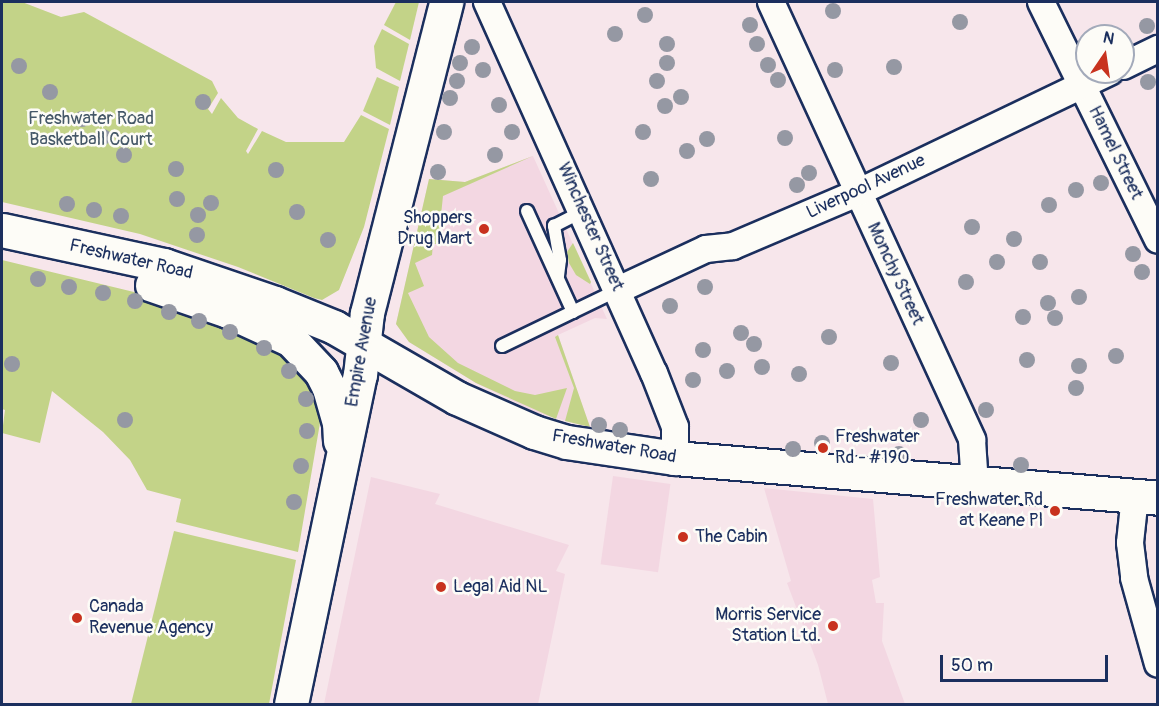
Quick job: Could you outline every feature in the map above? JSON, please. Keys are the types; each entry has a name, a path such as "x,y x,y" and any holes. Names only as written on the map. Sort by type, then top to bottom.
{"main road":[{"name":"Empire Avenue","path":"291,705 343,454 364,344 367,313 446,2"},
{"name":"Freshwater Road","path":"2,230 106,255 164,265 213,281 324,323 457,398 534,432 591,446 675,458 975,485 1146,497"},
{"path":"106,255 145,282 246,319 291,340 321,372 329,388 343,454"}],"street":[{"name":"Winchester Street","path":"487,2 618,290 675,427 675,458"},
{"name":"Monchy Street","path":"771,2 972,440 975,485"},
{"name":"Hamel Street","path":"1041,2 1158,240"},
{"path":"1135,61 1158,50"},
{"name":"Liverpool Avenue","path":"618,290 706,249 733,246 857,193 1082,85"},
{"path":"1146,497 1131,543 1134,578 1158,664"}],"lane":[{"path":"527,211 573,312"},
{"path":"558,278 560,260 554,226 583,211"},
{"path":"502,346 618,290"}],"shaded area":[{"path":"533,156 607,319 595,318 558,335 590,427 537,413 476,383 409,342 396,324 429,179 465,182"},
{"path":"613,476 670,484 658,572 601,564"},
{"path":"371,477 440,494 435,504 569,545 556,571 565,574 538,704 324,704"},
{"path":"764,488 873,499 880,577 872,580 876,603 884,603 882,641 905,704 828,704 818,665 787,583 791,581"}],"green space":[{"name":"Freshwater Road Basketball Court","path":"2,2 22,2 61,17 84,12 212,81 218,93 208,109 212,114 221,98 238,118 258,129 246,151 248,154 262,131 286,142 344,142 361,115 389,129 364,227 339,290 322,300 314,298 238,267 140,234 2,202"},
{"path":"396,2 419,2 410,40 384,25"},
{"path":"382,29 409,44 400,81 376,68 374,46"},
{"path":"377,77 399,87 390,125 363,111"},
{"path":"533,156 443,196 438,244 433,244 432,255 415,263 424,286 408,293 429,337 458,363 515,391 535,395 567,388 556,419 476,383 409,342 396,324 429,179 465,182"},
{"path":"573,243 590,284 576,275 569,263 567,252"},
{"path":"2,260 138,293 278,347 305,376 321,417 298,552 176,522 181,499 147,490 130,460 103,432 52,391 40,443 2,433 5,410 2,409"},
{"path":"558,335 590,427 565,421 574,388 555,337"},
{"path":"174,531 296,560 269,704 131,704"}],"place":[{"name":"Shoppers Drug Mart","path":"484,229"},
{"name":"Freshwater Rd - #190","path":"823,448"},
{"name":"Freshwater Rd at Keane Pl","path":"1055,511"},
{"name":"The Cabin","path":"683,537"},
{"name":"Legal Aid NL","path":"441,587"},
{"name":"Canada Revenue Agency","path":"77,618"},
{"name":"Morris Service Station Ltd.","path":"833,626"}]}
